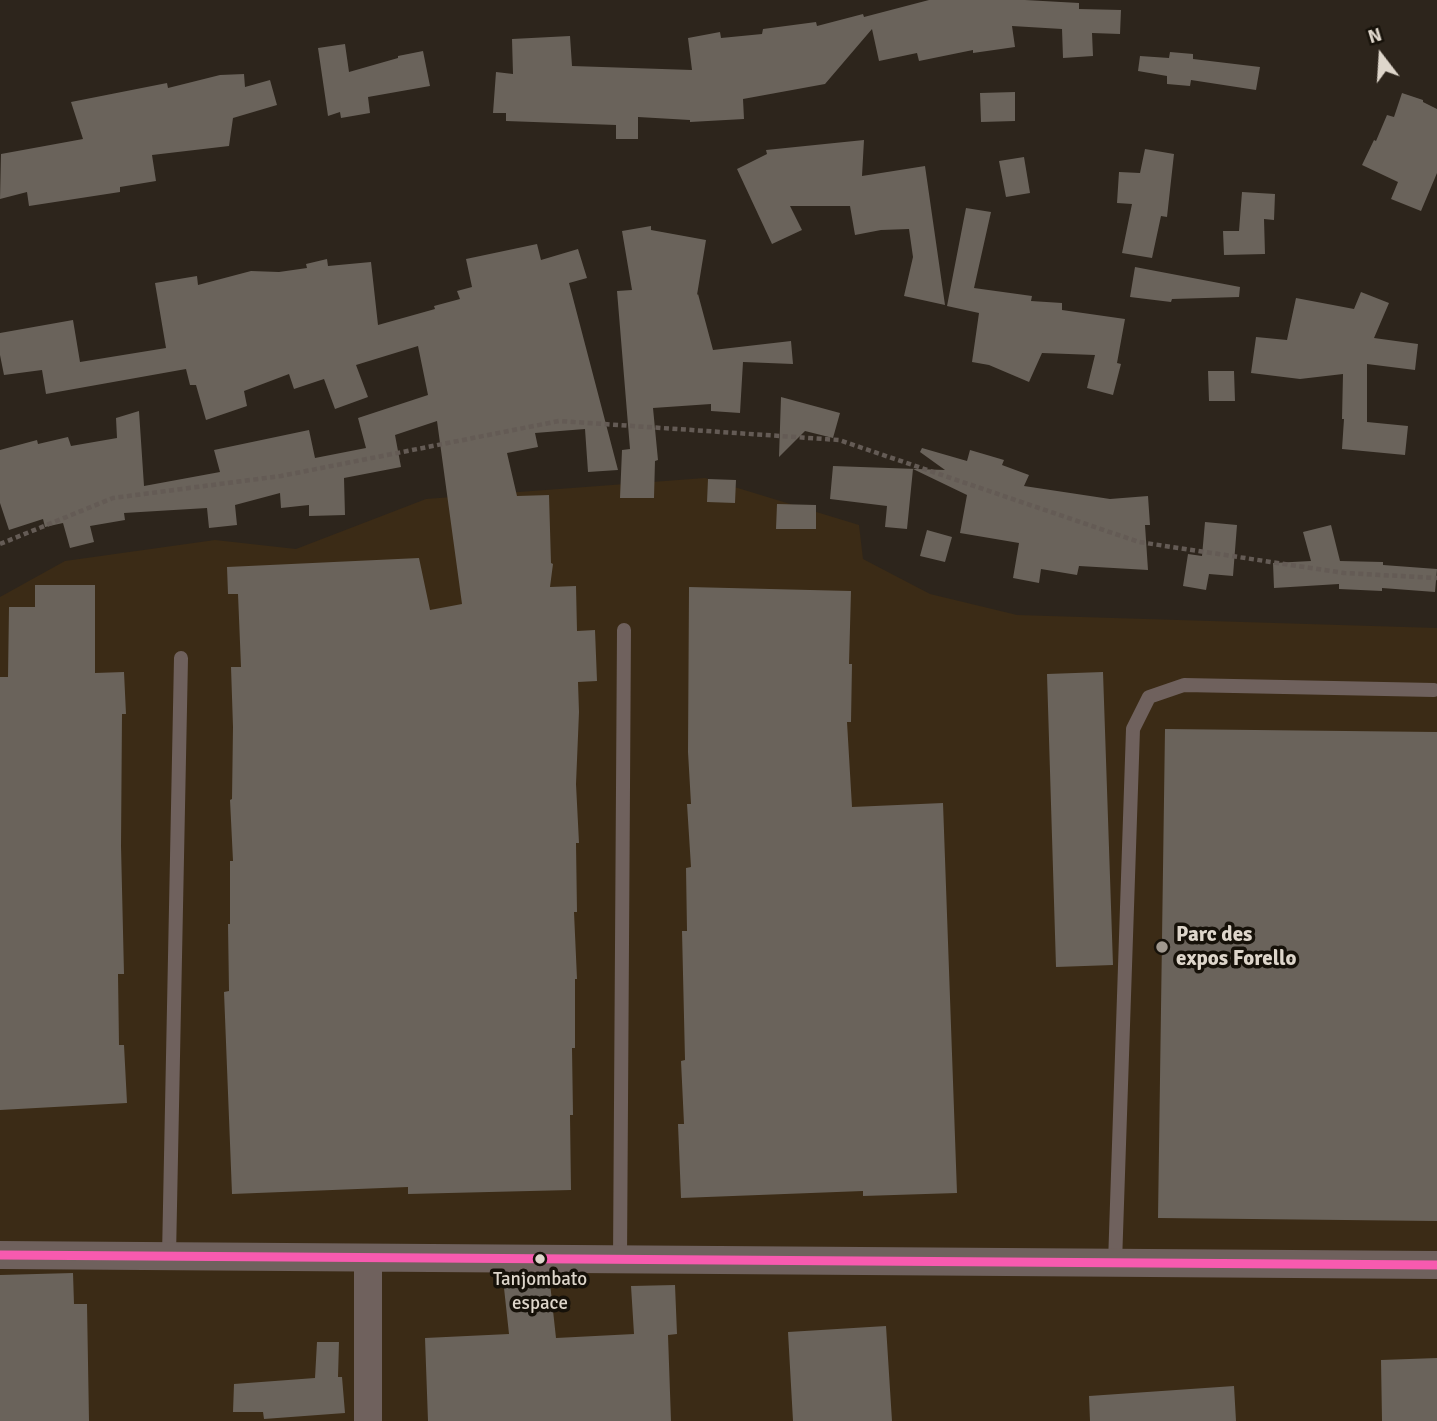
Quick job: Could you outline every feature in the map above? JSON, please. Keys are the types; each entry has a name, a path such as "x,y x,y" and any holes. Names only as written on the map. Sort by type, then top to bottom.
{"street":[{"path":"0,1255 1437,1265"},
{"path":"368,1258 368,1421"}],"lane":[{"path":"620,1259 624,630"},
{"path":"169,1256 181,657"},
{"path":"1115,1263 1133,729 1149,697 1184,685 1434,691"}],"path":[{"path":"0,544 113,498 281,476 559,421 839,440 1139,541 1344,573 1437,578"}],"shaded area":[{"path":"705,478 859,525 863,559 930,594 1017,615 1437,628 1437,1421 0,1421 0,597 65,561 215,540 296,549 426,499"}],"building":[{"path":"929,0 1025,0 1079,3 1079,9 1121,10 1120,34 1092,33 1093,56 1063,58 1062,29 1012,26 1015,47 973,53 973,50 919,61 917,53 879,61 872,29 825,84 743,99 744,119 690,122 638,117 638,139 616,139 616,125 506,121 506,113 493,113 496,72 513,74 512,39 570,36 572,66 692,70 688,38 720,32 721,38 762,34 763,29 816,22 817,26"},
{"path":"345,44 349,72 423,51 430,86 368,97 370,113 341,118 340,112 328,116 318,48"},
{"path":"1170,52 1193,54 1193,59 1260,67 1256,90 1191,80 1190,86 1167,84 1167,76 1138,71 1140,56 1169,58"},
{"path":"244,74 245,87 270,80 277,105 233,118 229,146 152,155 156,181 120,187 120,192 29,206 27,192 0,199 1,154 83,139 71,102 167,83 168,88 220,75"},
{"path":"1015,92 1015,121 981,122 980,93"},
{"path":"1402,93 1423,100 1437,109 1437,173 1421,211 1391,199 1398,182 1362,165 1387,115 1394,117"},
{"path":"864,140 862,176 925,166 945,305 904,296 913,257 909,229 855,235 850,206 790,206 802,230 772,244 737,169 767,154 766,150"},
{"path":"1145,149 1174,154 1167,217 1161,216 1152,258 1122,253 1132,204 1117,203 1119,172 1140,173"},
{"path":"1024,157 1030,193 1006,197 999,161"},
{"path":"1242,192 1275,194 1274,220 1264,219 1265,254 1224,255 1223,231 1239,231"},
{"path":"966,208 991,212 974,288 1032,296 1031,301 1062,303 1062,310 1125,319 1117,363 1121,364 1113,395 1087,388 1095,355 1042,353 1029,382 989,365 972,362 979,313 947,306"},
{"path":"651,226 651,230 706,240 697,295 713,350 791,341 793,364 743,362 740,413 711,411 711,404 653,408 658,460 655,461 654,498 620,498 622,450 630,449 617,291 632,290 622,231"},
{"path":"537,244 541,260 578,249 587,278 569,283 618,470 588,472 585,429 535,433 538,447 507,453 517,496 549,495 553,564 550,587 576,586 577,631 595,630 597,681 578,682 576,784 579,843 576,843 577,912 574,912 577,979 575,1048 572,1048 573,1115 570,1115 571,1190 408,1194 408,1187 232,1194 224,992 229,991 228,924 230,861 233,861 230,800 233,727 231,667 241,667 238,594 228,594 227,567 419,558 430,610 462,604 437,421 395,435 401,467 344,478 345,515 309,516 309,505 281,508 280,493 235,505 237,525 209,528 207,508 124,513 125,520 90,526 94,542 70,548 63,523 45,527 43,519 9,530 0,503 0,450 37,440 38,444 68,437 71,446 117,438 116,418 139,411 144,486 220,472 214,450 309,430 315,458 366,448 358,418 428,395 418,346 356,365 368,397 335,409 324,379 294,389 289,374 244,391 247,406 206,420 196,385 190,385 186,369 46,394 42,370 4,375 0,333 73,320 80,362 166,348 155,283 197,276 198,285 251,271 279,272 307,268 306,264 327,259 328,266 371,262 378,325 460,299 457,291 472,287 466,259"},
{"path":"1135,267 1240,287 1239,297 1172,299 1171,302 1130,297"},
{"path":"1361,292 1389,303 1374,338 1418,344 1415,370 1367,364 1367,422 1408,426 1405,455 1342,449 1343,374 1300,379 1251,373 1256,337 1287,340 1296,298 1354,309"},
{"path":"1208,371 1234,371 1235,401 1209,401"},
{"path":"781,397 840,413 833,438 805,431 779,457"},
{"path":"922,448 967,461 970,450 1004,460 1002,465 1029,475 1024,486 1110,499 1148,496 1150,525 1145,525 1148,570 1079,566 1077,575 1041,569 1039,583 1013,578 1019,543 960,533 967,495 913,469 907,529 885,527 887,506 830,499 833,466 945,470 920,452"},
{"path":"708,479 736,480 735,503 707,502"},
{"path":"777,504 816,505 816,529 776,529"},
{"path":"1205,522 1237,525 1233,576 1209,574 1206,590 1183,586 1188,554 1202,556"},
{"path":"1331,525 1340,561 1383,562 1383,565 1437,569 1435,592 1382,588 1382,591 1339,589 1339,584 1274,588 1273,563 1311,561 1303,532"},
{"path":"927,530 952,537 945,562 920,556"},
{"path":"35,585 95,585 95,673 124,672 126,714 122,714 121,846 124,974 118,974 119,1045 124,1045 127,1103 0,1110 0,677 8,677 9,607 35,607"},
{"path":"689,587 851,591 851,722 847,722 852,807 943,803 957,1193 863,1196 863,1191 681,1198 678,1124 684,1124 681,1061 685,1060 682,931 687,931 686,868 691,867 687,804 691,804 688,752"},
{"path":"1103,672 1113,965 1056,967 1047,674"},
{"path":"1165,729 1437,732 1437,1221 1158,1218"},
{"path":"73,1273 74,1304 87,1304 89,1421 0,1421 0,1275"},
{"path":"550,1283 556,1338 634,1334 631,1286 675,1285 677,1334 668,1335 671,1421 428,1421 425,1338 509,1334 504,1288"},
{"path":"886,1326 892,1421 793,1421 788,1332"},
{"path":"317,1342 339,1342 338,1377 342,1377 345,1413 264,1419 263,1412 233,1412 234,1384 315,1378"},
{"path":"1437,1358 1437,1421 1382,1421 1381,1360"},
{"path":"1234,1386 1236,1421 1090,1421 1089,1396"}],"transit line":[{"path":"0,1255 1437,1265"}],"place":[{"name":"Parc des expos Forello","path":"1162,947"},
{"name":"Tanjombato espace","path":"540,1259"}]}
